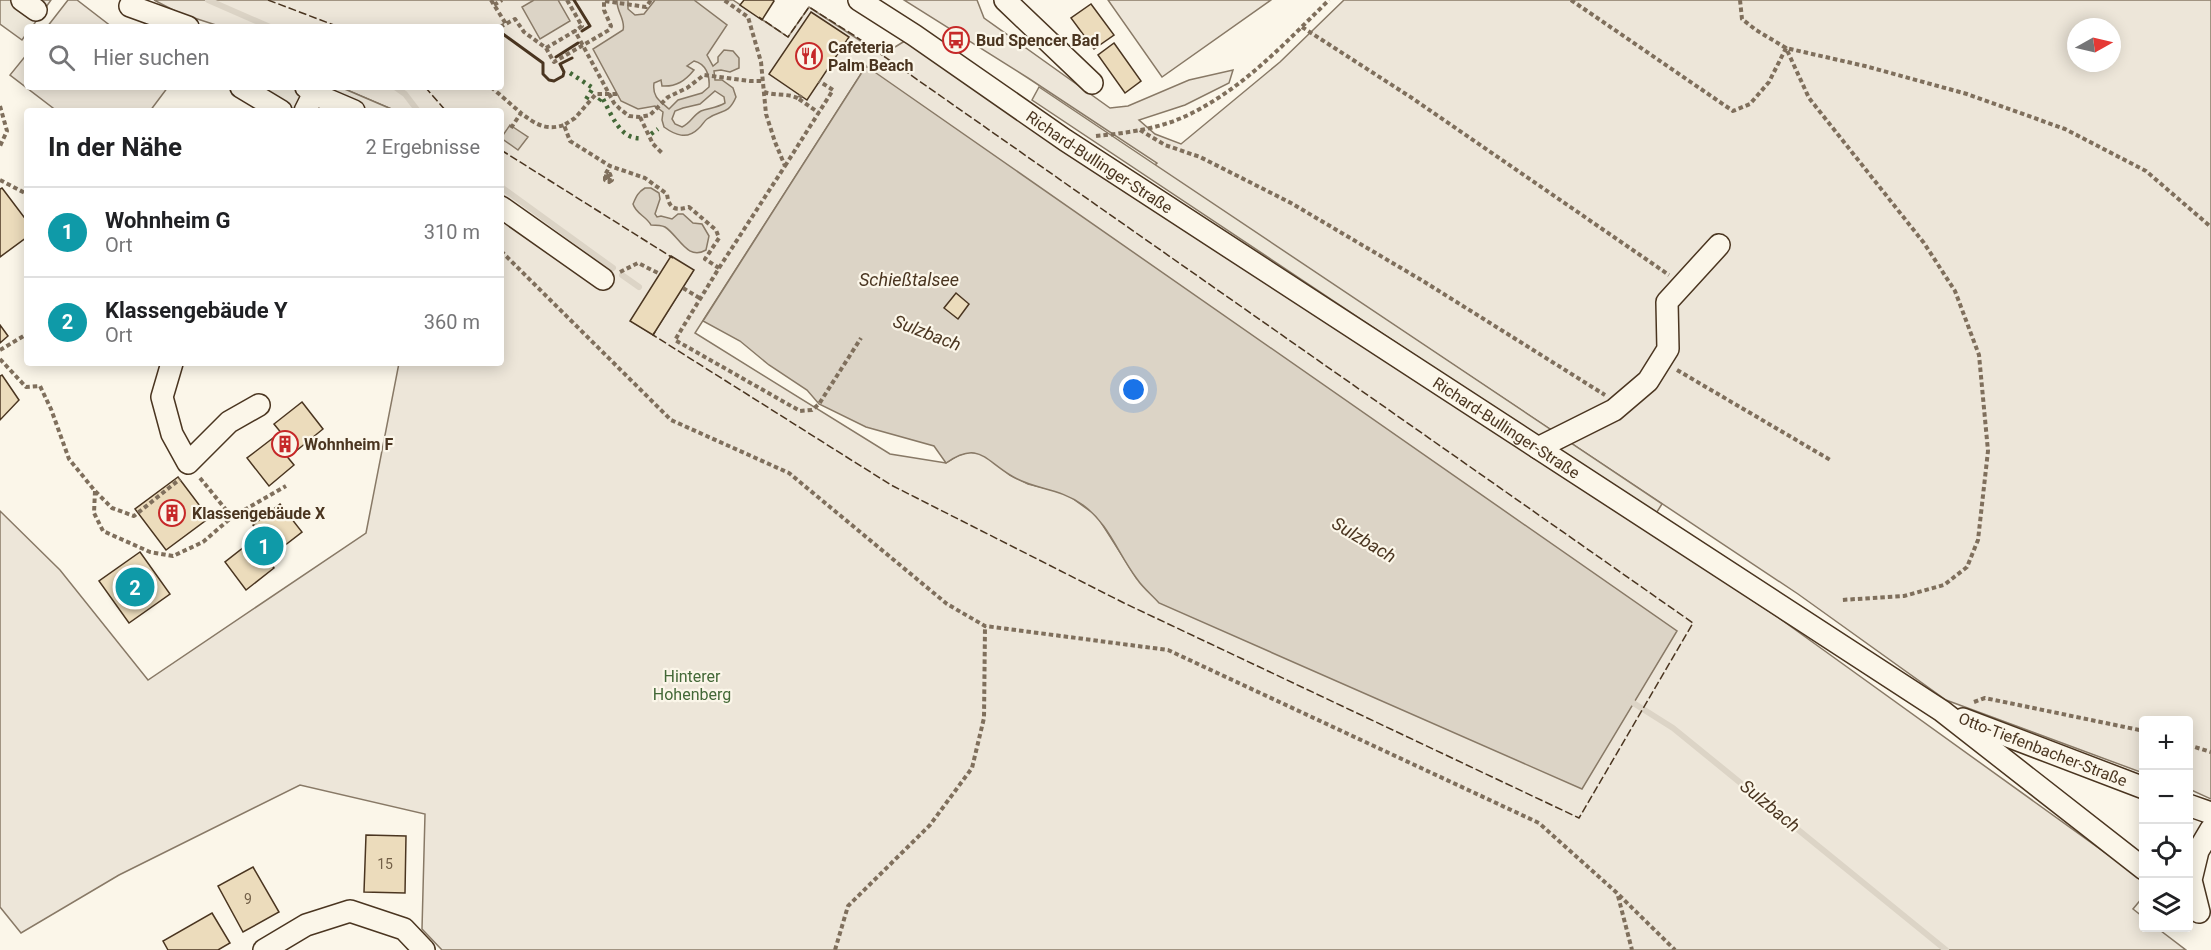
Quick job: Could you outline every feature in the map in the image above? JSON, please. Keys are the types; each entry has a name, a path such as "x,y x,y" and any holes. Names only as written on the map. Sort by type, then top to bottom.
{"street":[{"name":"Richard-Bullinger-Straße","path":"859,0 914,35 1065,140 1942,711 2139,865"},
{"path":"1005,0 1092,83"},
{"path":"125,3 153,24"},
{"path":"125,3 180,24"},
{"path":"246,90 276,108"},
{"path":"308,97 344,108"},
{"path":"504,209 603,279"},
{"path":"1538,447 1614,410 1648,381 1668,349 1667,302 1719,244"},
{"path":"171,366 162,397 172,434 188,463 230,422 259,405"},
{"name":"Otto-Tiefenbacher-Straße","path":"1942,711 2139,786"},
{"path":"2193,807 2211,813"},
{"path":"2200,912 2191,880 2198,852 2211,829"},
{"path":"264,950 306,925 350,911 404,929 424,950"}],"path":[{"path":"502,0 493,2 506,24 515,19 524,32 546,48 554,63 609,30 611,26 604,9 604,1 646,7 651,0"},
{"path":"546,48 582,26 567,0"},
{"path":"724,0 748,17 761,62 766,114 785,166"},
{"path":"731,5 734,0"},
{"path":"1065,140 1140,130 1185,117 1236,88 1329,0"},
{"path":"1571,0 1733,111 1750,104 1769,82 1786,48"},
{"path":"1740,0 1742,19 1786,48 1865,66 1967,94 2065,129 2146,171 2211,227"},
{"path":"1302,27 1412,98 1683,284"},
{"path":"575,31 610,95 620,109 629,116 640,117 656,112 668,97 687,88 704,75 764,81"},
{"path":"1786,48 1809,98 1924,243 1955,291 1979,355 1988,451 1978,540 1967,567 1944,585 1904,596 1841,600"},
{"path":"819,81 833,90 675,340 800,411 812,410 819,404 861,338"},
{"path":"494,90 533,122 550,129 564,125 575,118 596,94 617,94"},
{"path":"764,92 774,96 800,97 819,113"},
{"path":"0,106 7,131 0,146"},
{"path":"511,128 521,113"},
{"path":"640,117 653,144 663,154"},
{"path":"564,125 570,141 610,166 645,177 667,194 672,208 689,207 716,230 719,238 705,259 719,268"},
{"path":"1140,130 1165,145 1200,157 1291,203 1424,281 1620,405"},
{"path":"608,177 607,176 611,176 609,181 605,176 610,174 612,180 609,182 605,180 604,175 610,166"},
{"path":"0,180 24,192"},
{"path":"504,254 672,420 789,472 947,604 985,626 1168,650 1539,823 1617,893 1675,950"},
{"path":"603,279 638,263 660,274"},
{"path":"683,288 701,298"},
{"path":"0,350 24,336"},
{"path":"0,359 26,387 40,386 69,459 112,508 134,516 182,478 188,463 232,517"},
{"path":"1661,361 1832,461"},
{"path":"95,491 94,513 103,531 150,552 173,556 203,542 232,517 285,486"},
{"path":"835,950 848,906 930,825 972,768 984,718 985,626"},
{"path":"1942,711 1985,698 2139,730"},
{"path":"2193,747 2211,752"},
{"path":"1617,893 1632,950"}],"green space":[{"path":"68,0 77,0 108,24 49,24"},
{"name":"Hinterer Hohenberg","path":"154,0 733,0 788,37 809,7 882,55 908,39 1779,618 2139,877 2139,902 2133,909 2139,914 2139,932 2162,932 2186,950 442,950 422,929 425,814 300,785 119,875 21,933 0,907 0,511 60,570 148,680 366,533 398,366 504,366 504,108 389,108 347,90 504,90 504,24 213,24 179,13","holes":["866,66 1137,579 1097,516 1065,493 1028,484 1010,475 983,454 968,452 946,463 890,454 695,333","693,271 653,335 631,321"]},
{"path":"904,0 977,0 984,18 1110,108 1128,106 1189,80 1233,70 1229,83 1185,105 1139,120 1155,134 1181,144 1280,62 1344,0 2211,0 2211,799 2193,791 2193,716 2139,716 2139,772 1946,700 1798,594 1154,166 1157,163"},
{"path":"1108,0 1271,0 1162,77"},
{"path":"24,58 24,86 10,75"},
{"path":"30,90 166,90 152,108 53,108"}],"shaded area":[{"path":"0,0 51,0 34,24 24,24 22,40 0,24"},
{"path":"1039,87 1662,504 1655,515 1032,100"},
{"path":"263,90 347,90 389,108 291,108"}],"water":[{"path":"534,0 558,0 570,21 540,39 522,7"},
{"path":"617,0 628,0 628,9 635,15 644,14 655,0 694,0 727,25 707,55 713,66 718,62 718,57 724,50 733,51 739,58 739,68 730,72 714,71 715,80 722,80 733,88 736,97 730,107 707,119 694,132 681,135 664,127 663,112 655,106 638,109 621,101 593,49 623,30 624,26","holes":["694,61 702,65 706,71 709,87 702,93 678,100 669,109 655,95 654,83 661,80 662,86 680,83 694,70 687,66","715,91 724,97 725,103 701,111 682,127 675,124 672,119 675,111 700,104"]},
{"name":"Schießtalsee","path":"866,66 1677,631 1582,789 1159,603 1137,579 1100,521 1074,499 1019,480 980,455 966,453 946,463 934,446 866,427 819,404 807,390 769,365 740,341 703,321"},
{"path":"510,125 528,137 518,150 504,140 504,134"},
{"path":"645,188 651,188 659,193 660,199 655,214 657,217 672,219 678,214 683,214 693,223 702,224 709,236 706,250 699,253 688,250 665,227 651,225 639,213 633,204"}],"building":[{"path":"744,0 774,1 762,20 740,5"},
{"path":"1091,4 1114,35 1094,49 1071,18"},
{"name":"Cafeteria Palm Beach","path":"811,12 849,37 807,100 769,74"},
{"path":"1114,43 1141,81 1125,93 1098,55"},
{"path":"2,188 24,217 24,239 0,257 0,189"},
{"path":"671,256 694,270 653,335 630,321"},
{"path":"956,293 969,304 958,319 944,308"},
{"path":"0,325 8,336 0,343"},
{"path":"2,375 19,400 0,420 0,376"},
{"name":"Wohnheim F","path":"302,402 323,429 296,451 293,447 285,454 294,465 269,486 247,458 273,438 275,441 283,435 274,424"},
{"name":"Klassengebäude X","path":"178,477 209,518 166,550 135,509"},
{"path":"280,504 302,532 275,553 273,550 265,557 274,568 246,590 225,562 253,540 255,542 262,536 253,525"},
{"path":"140,552 170,594 129,623 99,581"},
{"path":"366,835 406,836 405,893 364,892"},
{"path":"253,867 279,912 243,932 218,886"},
{"path":"212,913 230,943 218,950 168,950 163,941"}],"waterway":[{"name":"Sulzbach","path":"208,0 263,24"},
{"name":"Sulzbach","path":"399,90 416,108"},
{"name":"Sulzbach","path":"504,189 613,268"},
{"name":"Sulzbach","path":"622,275 639,287"},
{"name":"Sulzbach","path":"1627,699 1673,728 1946,950"}],"hedge":[{"path":"570,73 593,88 585,101"},
{"path":"599,101 602,97 613,119 623,131 635,138 643,138"},
{"path":"651,134 658,129"}],"fence":[{"path":"268,0 331,24"},
{"path":"655,332 653,335 891,485 1124,603 1579,818 1693,623 855,36 809,7 788,37 759,17"},
{"path":"428,90 443,108"},
{"path":"504,152 673,258"}],"wall":[{"path":"574,0 590,26 582,31"},
{"path":"504,35 543,63 543,74 549,80 554,81 563,76 564,72 560,64 572,58"},
{"path":"556,57 578,43"}],"place":[{"name":"Bud Spencer Bad","path":"956,40"},
{"name":"Cafeteria Palm Beach","path":"809,56"},
{"name":"Wohnheim F","path":"285,444"},
{"name":"Klassengebäude X","path":"172,513"},
{"name":"Wohnheim G","path":"264,546"},
{"name":"Klassengebäude Y","path":"135,587"}]}
